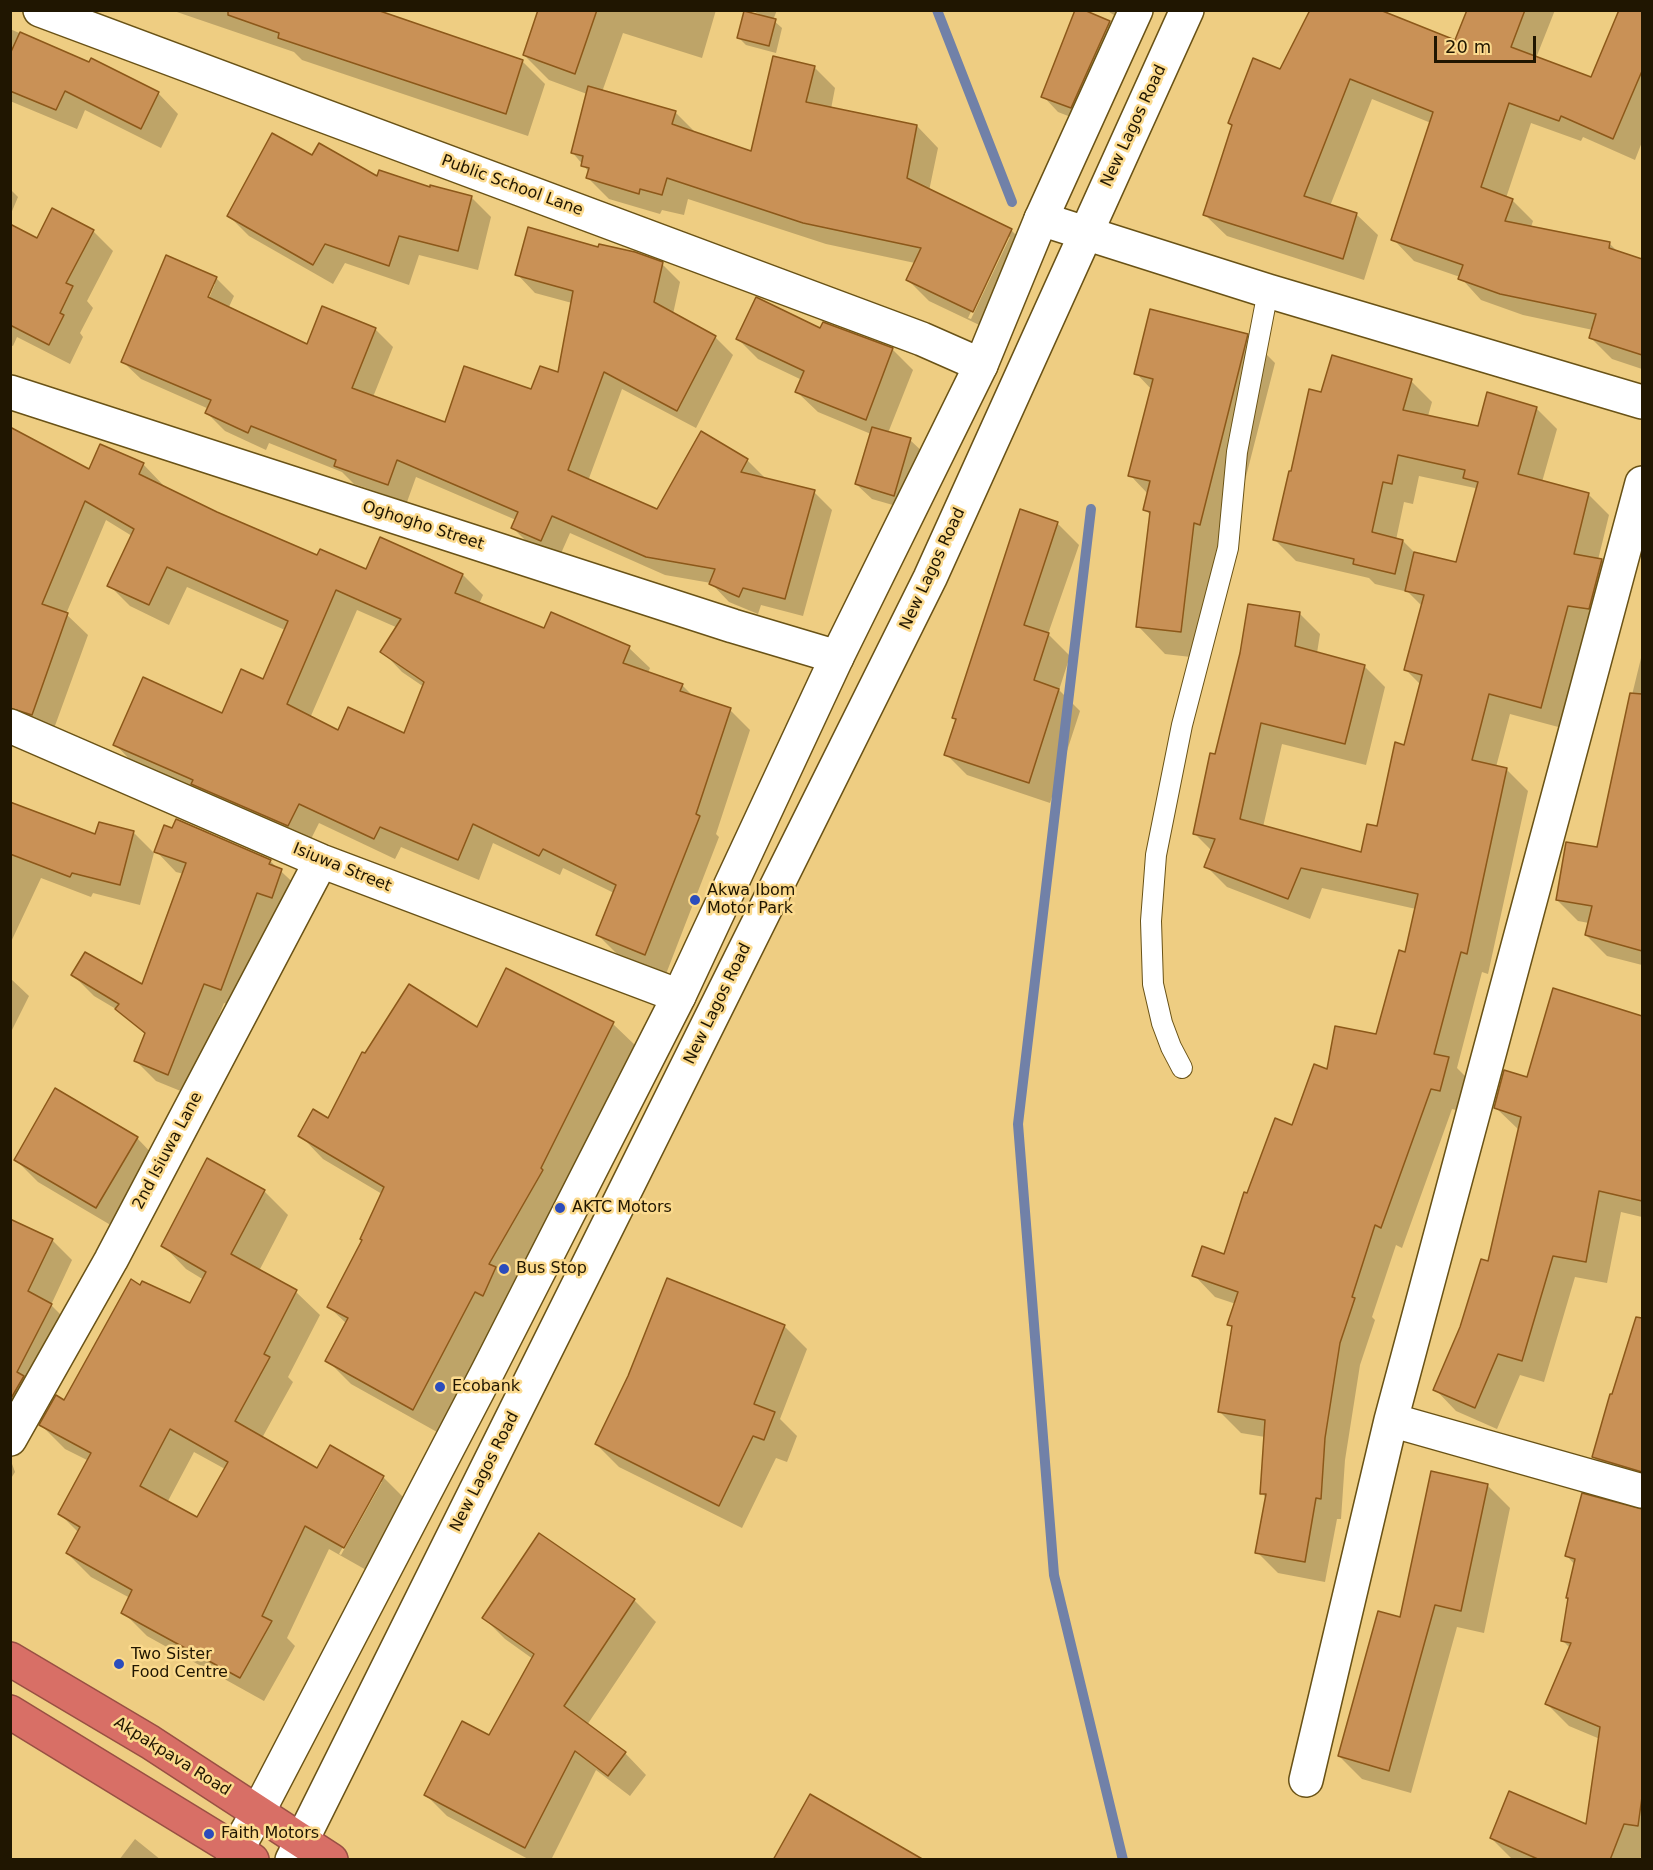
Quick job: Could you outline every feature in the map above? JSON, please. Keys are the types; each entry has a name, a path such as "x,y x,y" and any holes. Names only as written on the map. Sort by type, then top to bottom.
{"highway":[{"name":"Akpakpava Road","path":"10,1659 150,1742 258,1812 296,1850 331,1860"},
{"path":"10,1712 241,1856"}],"street":[{"name":"Public School Lane","path":"40,10 922,339 981,365"},
{"path":"241,1856 258,1812 483,1382 679,996 837,657 981,365 1041,219 1136,10"},
{"name":"New Lagos Road","path":"296,1850 925,589 1187,10"},
{"path":"1041,219 1268,291 1642,402"},
{"name":"Oghogho Street","path":"10,392 837,657"},
{"path":"1306,1780 1391,1420 1642,483"},
{"name":"Isiuwa Street","path":"10,726 321,861 679,996"},
{"name":"2nd Isiuwa Lane","path":"10,1439 111,1260 321,861"},
{"path":"1391,1420 1642,1491"}],"lane":[{"path":"1182,1068 1162,1023 1154,984 1150,921 1155,855 1182,725 1228,548 1238,452 1268,291"}],"building":[{"path":"228,10 377,10 523,60 506,114 278,38 279,33 228,15"},
{"path":"538,10 597,10 575,74 523,55"},
{"path":"1075,10 1084,10 1110,21 1071,108 1041,97"},
{"path":"1310,10 1380,10 1455,40 1467,10 1525,10 1511,47 1591,77 1619,10 1642,10 1642,71 1613,139 1561,116 1559,121 1509,103 1481,187 1513,199 1505,221 1610,242 1609,248 1642,259 1642,355 1589,338 1596,314 1500,294 1458,279 1463,265 1391,240 1433,112 1350,79 1304,196 1357,213 1343,259 1203,215 1232,125 1228,123 1253,58 1280,69"},
{"path":"744,11 776,19 769,46 737,38"},
{"path":"20,32 89,62 91,58 159,92 141,129 65,91 56,110 10,91 10,54"},
{"path":"773,56 815,66 806,102 917,125 907,178 1012,229 973,312 906,280 921,248 803,223 667,178 662,195 640,189 639,194 586,178 589,168 581,166 583,156 571,153 588,86 676,111 672,124 751,151"},
{"path":"272,133 312,155 319,143 377,176 379,170 430,187 430,185 472,196 458,251 399,236 389,266 325,244 313,265 227,216"},
{"path":"52,208 94,230 66,283 73,286 60,313 64,315 49,345 10,325 10,224 37,238"},
{"path":"528,227 598,247 599,244 635,252 663,262 654,302 716,336 677,411 604,372 568,470 657,509 701,431 748,459 741,472 815,490 785,599 743,588 739,597 709,584 715,569 646,557 552,516 541,541 511,528 518,512 397,460 388,485 334,466 336,460 251,426 248,433 205,413 211,400 121,362 166,255 217,277 208,297 307,344 322,306 376,328 352,388 445,422 464,366 531,389 540,366 558,372 573,291 515,275"},
{"path":"756,297 820,328 823,322 893,348 866,420 795,392 804,371 736,339"},
{"path":"1150,309 1248,334 1200,525 1194,523 1181,632 1136,627 1150,512 1143,510 1150,481 1128,476 1153,379 1134,374"},
{"path":"1332,355 1412,379 1403,410 1478,426 1487,392 1537,407 1518,474 1589,493 1574,554 1602,559 1589,609 1568,606 1541,708 1489,694 1472,760 1507,768 1467,954 1461,952 1434,1054 1449,1057 1440,1091 1431,1089 1381,1228 1375,1225 1352,1297 1355,1298 1340,1343 1325,1438 1321,1499 1316,1498 1305,1562 1255,1553 1266,1494 1260,1494 1265,1420 1218,1412 1232,1326 1227,1325 1238,1292 1192,1276 1202,1246 1224,1254 1244,1192 1247,1193 1275,1118 1292,1125 1314,1064 1327,1069 1335,1026 1376,1034 1399,950 1405,952 1418,894 1301,868 1288,899 1204,867 1215,839 1193,834 1210,753 1215,754 1240,653 1248,604 1300,612 1295,646 1365,665 1345,744 1261,723 1240,819 1361,852 1367,824 1377,826 1395,742 1404,745 1422,675 1404,670 1424,595 1405,591 1414,552 1456,562 1478,482 1463,478 1465,470 1398,455 1392,484 1383,482 1372,532 1403,540 1395,574 1353,564 1354,559 1273,540 1309,389 1321,392"},
{"path":"10,427 89,469 100,444 144,463 139,474 217,512 317,555 320,549 366,569 380,537 463,574 455,593 544,628 551,612 630,646 623,663 683,684 680,691 731,708 696,814 700,816 645,955 596,935 616,885 543,849 539,856 473,824 458,860 380,827 374,839 299,804 288,826 191,784 193,780 113,745 143,677 222,713 241,669 263,679 288,621 167,567 149,605 107,586 134,529 85,501 42,604 68,613 32,715 10,708","holes":["336,590 401,619 380,652 424,682 404,733 348,707 338,730 287,704"]},
{"path":"872,427 911,438 894,496 855,484"},
{"path":"1020,509 1058,522 1024,625 1049,633 1034,680 1059,689 1029,783 944,755 956,719 952,718"},
{"path":"1630,693 1642,694 1642,951 1585,935 1592,906 1556,900 1566,842 1597,847"},
{"path":"10,802 95,834 99,822 134,831 120,885 72,873 70,877 10,854"},
{"path":"176,819 271,860 269,864 282,869 272,898 257,893 221,990 204,984 168,1075 134,1061 145,1033 115,1009 119,1004 71,975 85,952 142,984 186,863 154,852 164,825 172,828"},
{"path":"506,968 614,1022 541,1168 543,1170 489,1264 496,1267 483,1296 475,1292 413,1410 325,1361 348,1318 327,1307 362,1240 360,1239 384,1187 298,1136 313,1109 328,1118 362,1052 365,1053 409,984 477,1027"},
{"path":"1553,988 1642,1016 1642,1201 1599,1191 1586,1262 1553,1256 1522,1361 1498,1354 1475,1408 1433,1390 1460,1327 1481,1259 1488,1261 1521,1117 1494,1108 1504,1070 1527,1077"},
{"path":"55,1088 138,1137 96,1208 14,1160"},
{"path":"207,1158 265,1190 231,1254 297,1290 264,1354 270,1357 235,1421 317,1468 330,1445 384,1476 344,1548 305,1526 262,1616 272,1621 240,1678 121,1613 132,1590 66,1553 80,1527 58,1514 91,1453 39,1425 56,1395 64,1400 131,1279 140,1285 142,1281 190,1303 206,1272 161,1246","holes":["170,1429 228,1462 197,1517 140,1486"]},
{"path":"10,1219 53,1239 28,1291 52,1304 17,1372 24,1376 10,1400"},
{"path":"667,1278 785,1325 754,1404 775,1412 764,1440 753,1436 719,1506 595,1444 628,1376"},
{"path":"1636,1317 1642,1318 1642,1472 1592,1457"},
{"path":"1431,1471 1488,1484 1461,1611 1435,1605 1389,1771 1338,1756 1378,1611 1400,1617"},
{"path":"1582,1493 1642,1509 1642,1797 1638,1826 1624,1824 1610,1860 1540,1860 1490,1838 1509,1791 1586,1824 1600,1727 1545,1704 1571,1643 1561,1641 1568,1598 1566,1598 1575,1559 1565,1556"},
{"path":"539,1533 635,1599 564,1706 626,1752 608,1776 575,1751 525,1848 424,1795 462,1721 489,1735 534,1654 482,1618"},
{"path":"810,1794 924,1860 773,1860"}],"waterway":[{"path":"937,10 1012,202"},
{"path":"1091,509 1018,1124 1054,1575 1123,1860"}],"place":[{"name":"Akwa Ibom Motor Park","path":"695,900"},
{"name":"AKTC Motors","path":"560,1208"},
{"name":"Bus Stop","path":"504,1269"},
{"name":"Ecobank","path":"440,1387"},
{"name":"Two Sister Food Centre","path":"119,1664"},
{"name":"Faith Motors","path":"209,1834"}]}
